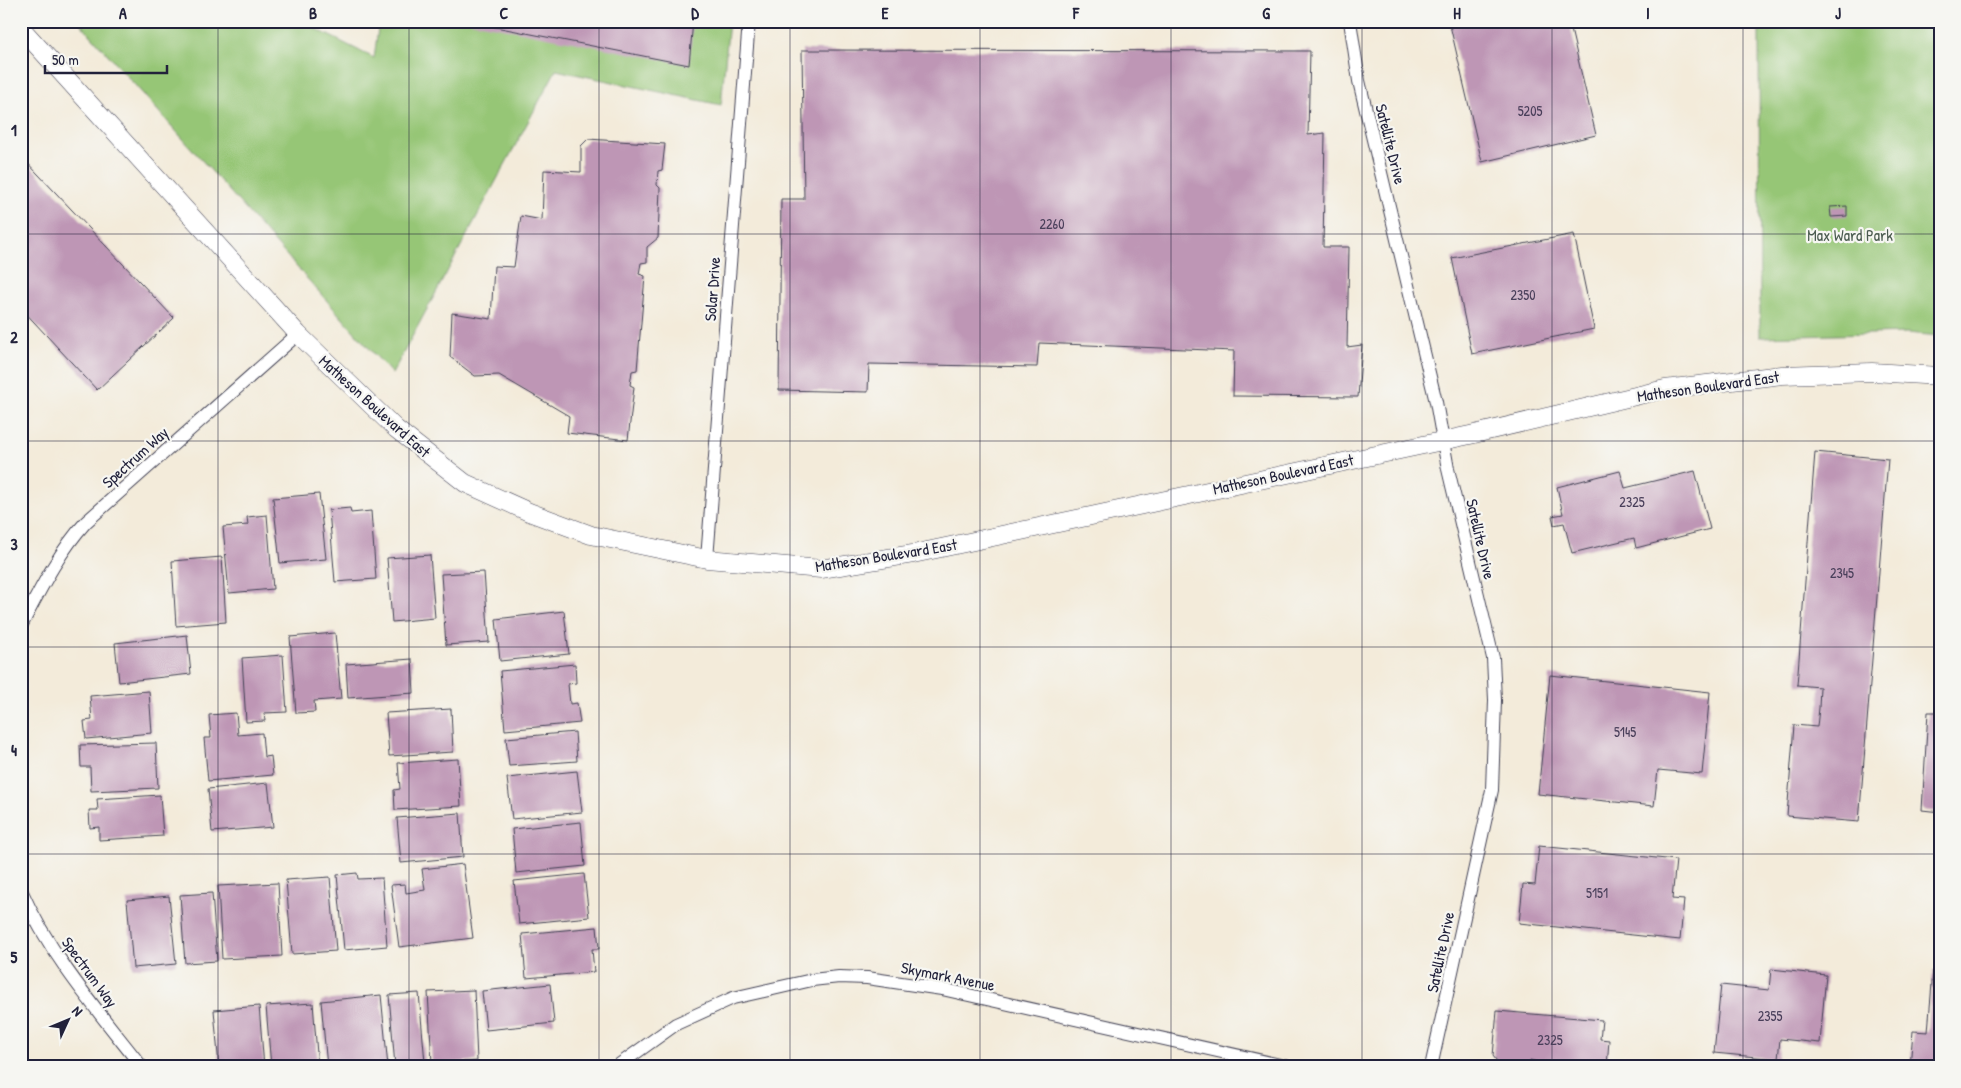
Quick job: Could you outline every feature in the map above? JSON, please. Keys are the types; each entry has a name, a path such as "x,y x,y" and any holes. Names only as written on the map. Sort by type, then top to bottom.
{"street":[{"name":"Solar Drive","path":"707,559 750,21"},
{"name":"Satellite Drive","path":"1350,21 1359,80 1436,402 1493,658 1495,700 1492,790 1431,1067"},
{"name":"Matheson Boulevard East","path":"21,28 298,334 396,429 465,482 529,512 591,535 707,559 821,570 913,554 1443,439 1470,435 1665,389 1740,379 1872,372 1940,376"},
{"name":"Spectrum Way","path":"21,626 48,574 73,537 86,522 298,334"},
{"name":"Spectrum Way","path":"21,890 34,919 66,970 142,1067"},
{"name":"Skymark Avenue","path":"616,1067 676,1024 733,998 812,980 839,977 867,978 942,989 1289,1067"}],"green space":[{"path":"300,21 374,58 379,21 729,21 721,105 556,70 392,374 79,22"},
{"name":"Max Ward Park","path":"1759,21 1940,21 1940,336 1907,333 1760,337"}],"building":[{"path":"693,21 689,65 470,22"},
{"path":"1449,21 1569,21 1596,135 1482,162"},
{"path":"802,50 1310,51 1308,135 1325,133 1323,247 1349,247 1347,347 1362,345 1358,397 1233,396 1234,351 1039,343 1037,367 869,364 868,392 779,390 781,199 804,199"},
{"path":"588,139 665,144 662,170 658,171 657,185 660,188 658,238 647,247 647,262 641,263 639,274 645,276 637,370 632,371 630,385 634,387 628,440 567,433 569,416 499,375 475,376 450,357 452,313 491,319 494,266 514,267 521,216 542,220 544,170 581,172 581,146"},
{"path":"21,156 174,318 97,390 21,308"},
{"path":"1847,206 1847,216 1831,217 1830,207"},
{"path":"1574,234 1594,329 1472,354 1452,258"},
{"path":"1815,452 1888,459 1859,822 1787,816 1794,725 1817,727 1819,708 1820,687 1797,685"},
{"path":"1620,471 1625,488 1695,471 1710,529 1636,548 1634,538 1572,553 1564,523 1554,525 1552,516 1563,514 1557,487"},
{"path":"319,494 326,559 280,563 273,498"},
{"path":"350,508 351,513 371,511 376,579 335,582 329,510"},
{"path":"267,515 273,589 229,593 223,527 248,525 247,517"},
{"path":"430,555 435,618 392,622 387,558"},
{"path":"222,557 226,622 176,626 172,561"},
{"path":"484,572 489,642 446,645 441,574"},
{"path":"1938,606 1940,606 1940,639 1936,639"},
{"path":"564,611 569,654 500,661 496,619"},
{"path":"335,633 341,699 314,701 315,712 296,713 290,637"},
{"path":"187,635 191,674 119,682 115,643"},
{"path":"283,655 287,712 264,713 265,721 246,722 242,658"},
{"path":"412,659 414,693 348,698 346,664"},
{"path":"575,664 576,683 568,684 570,704 577,703 580,723 505,730 500,671"},
{"path":"1550,675 1710,692 1702,774 1658,770 1654,806 1538,794"},
{"path":"149,691 152,733 86,739 84,721 92,720 90,696"},
{"path":"451,709 453,752 389,756 386,713"},
{"path":"1928,712 1940,712 1940,812 1922,810"},
{"path":"236,713 238,735 262,733 264,757 271,756 273,775 208,781 204,738 211,738 209,715"},
{"path":"575,732 577,761 509,766 506,738"},
{"path":"156,743 158,788 91,791 90,767 81,767 80,745"},
{"path":"458,759 461,806 395,810 394,790 400,789 398,763"},
{"path":"577,771 582,812 512,819 507,778"},
{"path":"268,783 273,827 212,832 208,789"},
{"path":"160,795 163,836 99,840 99,827 90,828 89,810 98,810 97,799"},
{"path":"460,813 463,857 401,863 397,818"},
{"path":"581,822 585,866 516,873 512,829"},
{"path":"1539,846 1676,860 1672,899 1684,900 1680,940 1519,923 1523,884 1535,885"},
{"path":"463,864 473,938 399,947 391,885 405,884 406,893 425,890 422,869"},
{"path":"357,873 358,879 382,878 387,946 344,950 337,875"},
{"path":"584,874 589,917 519,924 514,881"},
{"path":"330,877 336,951 292,954 286,880"},
{"path":"278,883 282,956 222,959 218,886"},
{"path":"212,893 217,961 185,963 180,895"},
{"path":"169,896 176,964 133,968 127,900"},
{"path":"597,927 599,949 592,949 594,972 526,978 522,934"},
{"path":"1771,969 1826,975 1820,1043 1780,1039 1778,1059 1714,1053 1721,985 1769,990"},
{"path":"1933,971 1940,972 1940,1067 1910,1067 1913,1031 1928,1032"},
{"path":"550,984 554,1023 486,1030 482,991"},
{"path":"474,990 477,1061 432,1064 428,992"},
{"path":"419,993 425,1063 395,1066 389,995"},
{"path":"381,995 388,1067 327,1067 321,1001"},
{"path":"313,1003 318,1067 271,1067 266,1006"},
{"path":"259,1006 264,1067 219,1067 214,1010"},
{"path":"1497,1011 1602,1020 1600,1039 1609,1040 1607,1067 1546,1067 1546,1064 1530,1060 1529,1067 1500,1065 1493,1056"}]}
